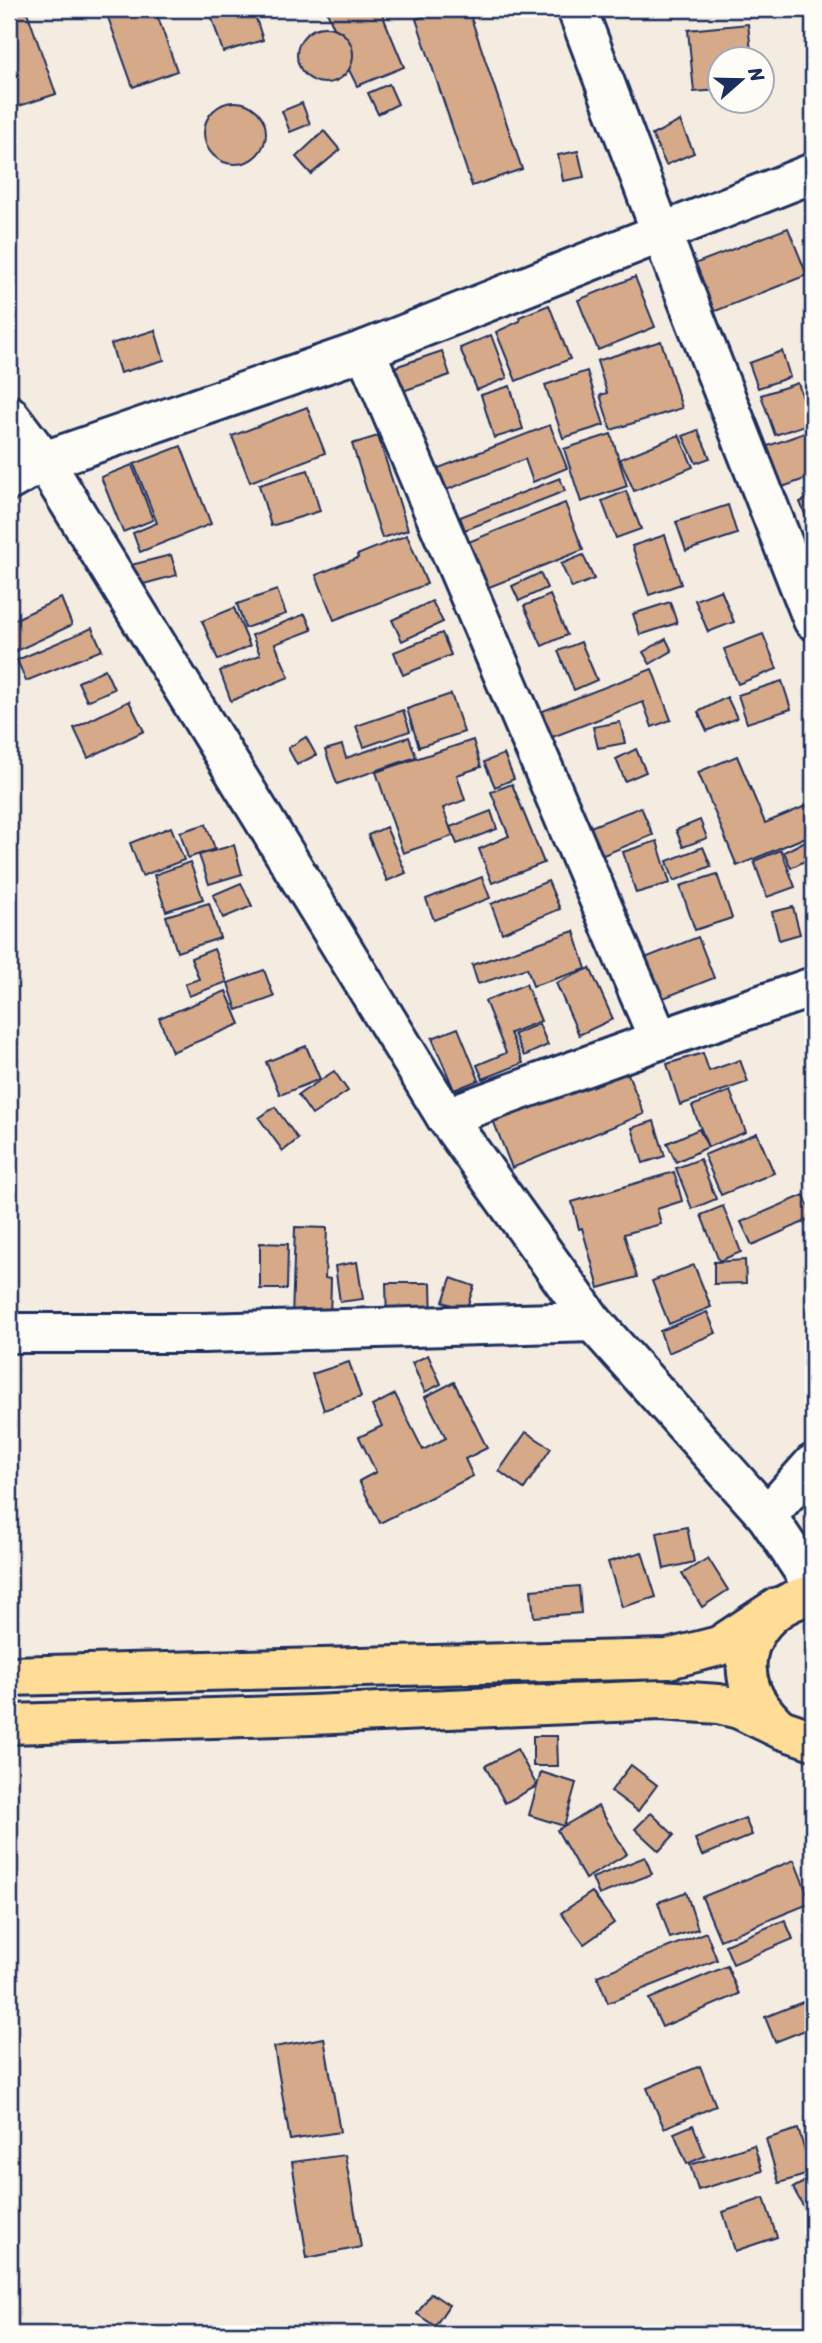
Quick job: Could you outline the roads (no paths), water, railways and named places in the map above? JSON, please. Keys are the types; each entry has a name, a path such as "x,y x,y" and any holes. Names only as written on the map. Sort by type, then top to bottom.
{"main road":[{"path":"9,1676 668,1659 719,1646 796,1601"},
{"path":"796,1601 762,1623 751,1643 747,1665 750,1688 760,1709 790,1731 813,1764"},
{"path":"9,1724 660,1700 719,1704 739,1709 790,1731"}],"street":[{"path":"577,9 813,620"},
{"path":"9,481 44,461 365,350 813,173"},
{"path":"365,350 659,1040"},
{"path":"9,415 44,461 446,1117 593,1322 766,1516 813,1585"},
{"path":"446,1117 813,987"},
{"path":"9,1333 204,1333 593,1322"},
{"path":"766,1516 813,1464"}]}
